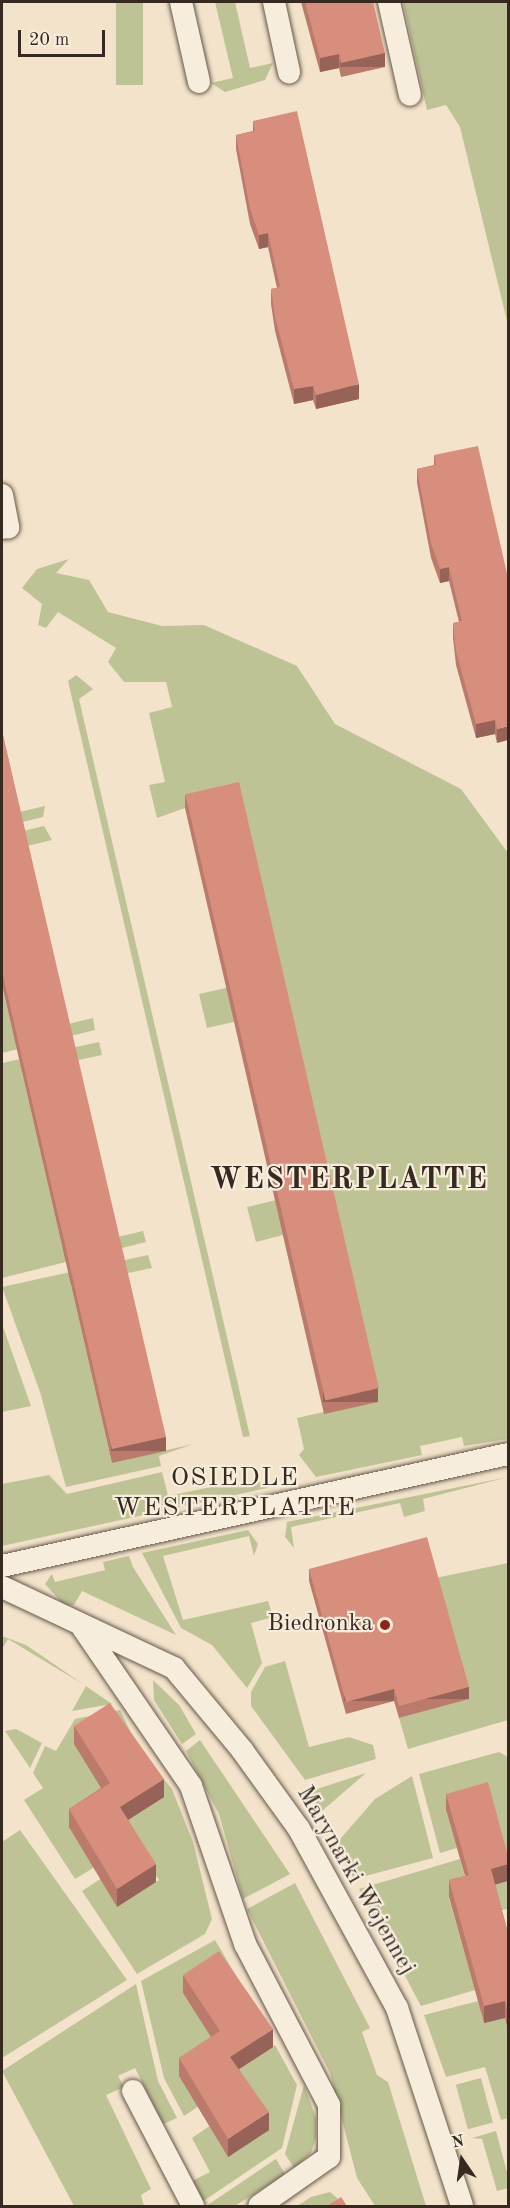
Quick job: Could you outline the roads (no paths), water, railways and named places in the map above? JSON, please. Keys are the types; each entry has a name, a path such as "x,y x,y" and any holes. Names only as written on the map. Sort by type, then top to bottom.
{"street":[{"path":"181,2 199,82"},
{"path":"274,2 289,72"},
{"path":"389,2 410,95"},
{"path":"2,495 5,528"},
{"path":"2,1566 508,1454"},
{"name":"Marynarki Wojennej","path":"2,1587 83,1628 158,1660 186,1679 299,1829 397,2008 462,2206"},
{"name":"Marynarki Wojennej","path":"83,1628 191,1786 216,1847 242,1938 329,2105 329,2157 259,2206"},
{"path":"133,2091 193,2206"}],"place":[{"name":"Biedronka","path":"385,1625"}],"district":[{"name":"WESTERPLATTE","path":"349,1180"},
{"name":"OSIEDLE WESTERPLATTE","path":"235,1494"}]}
